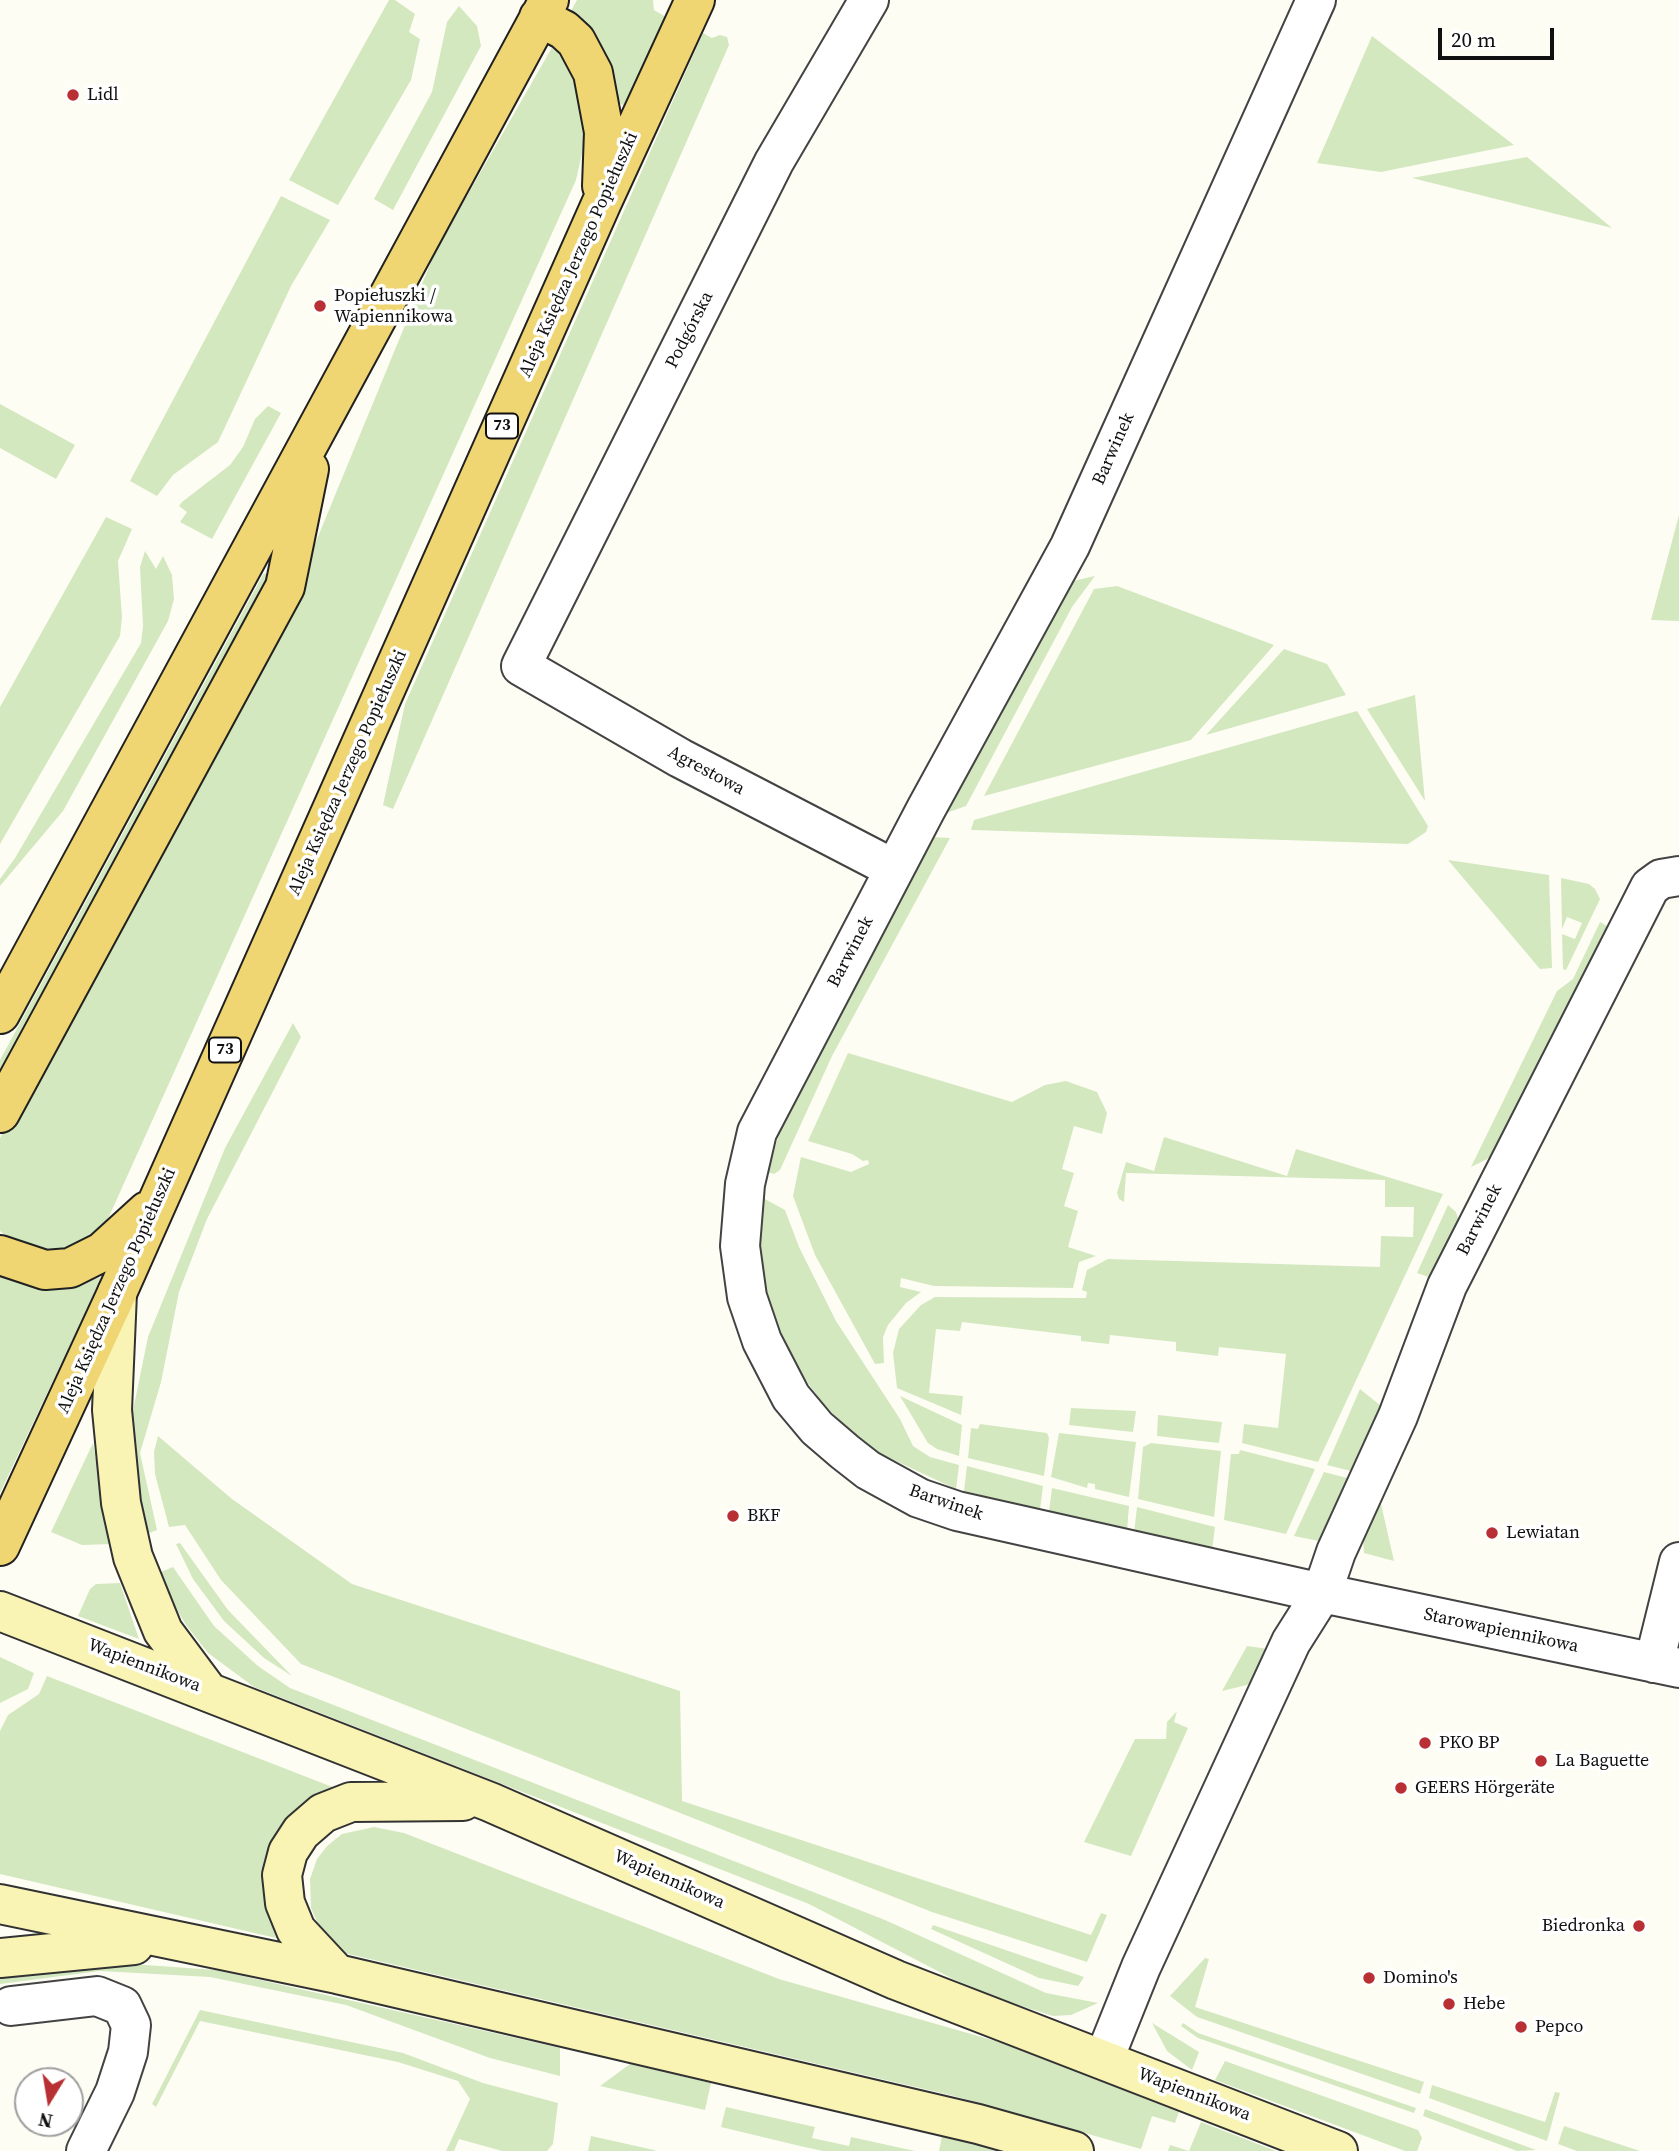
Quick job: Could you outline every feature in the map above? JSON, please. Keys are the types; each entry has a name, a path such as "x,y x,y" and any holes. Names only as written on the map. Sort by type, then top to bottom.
{"main road":[{"name":"Aleja Księdza Jerzego Popiełuszki","path":"0,1546 117,1293 602,202 695,0"},
{"path":"0,1014 544,9 576,41 593,73 604,132 602,202"},
{"path":"0,1112 285,587 317,430"},
{"path":"0,1255 45,1270 70,1268 102,1252 158,1199"},
{"path":"117,1293 112,1410 121,1503 133,1557 163,1631 207,1690"},
{"name":"Wapiennikowa","path":"0,1611 490,1802 896,1980 1338,2151"},
{"path":"337,1974 296,1930 285,1903 282,1875 288,1852 301,1832 323,1814 351,1802 401,1799 490,1802"},
{"path":"0,1904 337,1974 978,2124 1074,2151"},
{"path":"0,1958 121,1945 191,1945"}],"street":[{"name":"Podgórska","path":"521,666 774,162 869,0"},
{"name":"Barwinek","path":"1316,0 1070,546 894,869 757,1132 745,1184 740,1246 747,1297 762,1341 791,1398 817,1428 868,1470 919,1498 957,1511 1322,1593"},
{"name":"Agrestowa","path":"521,666 680,758 894,869"},
{"name":"Barwinek","path":"1104,2059 1141,1967 1292,1642 1322,1593 1336,1552 1398,1416 1447,1286 1650,887 1661,879 1679,876"},
{"path":"1666,1666 1679,1562"},
{"name":"Starowapiennikowa","path":"1322,1593 1666,1666"},
{"path":"11,2006 97,1996 122,2006 131,2025 128,2052 115,2092 86,2151"}],"green space":[{"path":"389,0 395,0 415,14 409,32 420,39 411,80 338,205 289,180"},
{"path":"577,0 653,0 654,10 666,17 625,106 617,102 570,13"},
{"path":"459,6 477,26 481,46 393,210 374,199 432,92 447,22"},
{"path":"703,33 712,38 720,35 727,37 729,45 393,809 383,805 405,704"},
{"path":"1372,36 1514,145 1381,172 1317,163"},
{"path":"554,44 578,78 587,131 576,180 107,1221 95,1236 61,1252 39,1253 18,1245 0,1231 0,1138 296,590 436,250"},
{"path":"1527,157 1612,228 1412,178"},
{"path":"281,196 330,220 291,286 218,442 173,475 157,496 130,481"},
{"path":"0,404 75,445 56,479 0,448"},
{"path":"268,406 281,413 212,539 180,522 187,512 179,506 182,502 230,465 243,447 255,419"},
{"path":"1679,515 1679,621 1651,620"},
{"path":"106,517 132,529 118,561 122,617 120,636 0,844 0,707"},
{"path":"145,551 156,569 163,556 172,575 174,599 168,621 63,811 0,886 0,879 15,858 141,643 143,626 140,567"},
{"path":"264,573 271,577 0,1084 0,1060"},
{"path":"1095,576 1072,607 966,806 943,814 1073,581"},
{"path":"1117,586 1274,645 1191,740 984,796 1094,589"},
{"path":"1284,649 1327,664 1346,695 1206,735"},
{"path":"1415,695 1425,801 1367,709"},
{"path":"1357,711 1428,826 1426,832 1408,844 971,830 974,820"},
{"path":"931,837 950,838 832,1056 780,1170 774,1174 767,1172 780,1132 838,1012"},
{"path":"1448,860 1549,875 1552,968 1540,969"},
{"path":"1561,878 1589,884 1600,899 1566,970 1563,969 1562,934 1575,939 1582,923 1567,917 1562,929"},
{"path":"1600,922 1607,926 1505,1142 1487,1159 1471,1167 1557,991 1573,979"},
{"path":"293,1023 301,1037 207,1219 179,1292 161,1382 140,1453 157,1530 144,1535 130,1425 148,1337 225,1148"},
{"path":"848,1053 1012,1102 1045,1085 1066,1081 1097,1092 1107,1113 1102,1134 1074,1126 1062,1169 1074,1173 1064,1206 1078,1211 1068,1247 1096,1256 1079,1262 1073,1288 934,1286 901,1278 900,1287 921,1292 906,1303 888,1325 883,1337 884,1363 875,1364 815,1255 793,1196 801,1157 851,1172 869,1164 868,1160 863,1161 852,1154 808,1141"},
{"path":"1164,1137 1287,1176 1296,1149 1443,1194 1318,1462 1242,1443 1244,1424 1278,1428 1286,1354 1219,1347 1218,1356 1176,1351 1176,1342 1110,1335 1109,1344 1081,1341 1081,1336 962,1322 960,1331 936,1329 929,1393 963,1396 961,1415 897,1388 893,1353 899,1329 921,1305 935,1297 1086,1298 1087,1292 1082,1290 1087,1270 1108,1259 1380,1267 1381,1236 1413,1237 1414,1207 1385,1207 1385,1180 1126,1173 1124,1202 1119,1199 1117,1193 1126,1162 1154,1171"},
{"path":"763,1198 785,1210 799,1247 836,1321 900,1419 913,1446 930,1457 959,1465 956,1489 881,1454 849,1430 822,1402 799,1371 772,1312 764,1279 760,1252"},
{"path":"1448,1205 1456,1212 1460,1224 1440,1281 1417,1273"},
{"path":"0,1275 33,1286 74,1285 102,1277 0,1493"},
{"path":"1360,1389 1381,1406 1351,1471 1327,1465"},
{"path":"900,1396 962,1425 959,1456 928,1443"},
{"path":"1071,1408 1136,1411 1133,1432 1069,1425"},
{"path":"1158,1415 1222,1422 1219,1443 1157,1436"},
{"path":"980,1424 1047,1433 1049,1438 1044,1476 968,1458 971,1428 978,1429"},
{"path":"1059,1433 1136,1442 1129,1497 1095,1489 1095,1484 1088,1483 1087,1488 1051,1477"},
{"path":"158,1436 232,1499 352,1584 680,1691 682,1801 1091,1935 1101,1913 1107,1915 1087,1962 932,1912 301,1664 221,1580 185,1525 169,1527 155,1474 154,1452"},
{"path":"93,1443 111,1544 82,1545 51,1532"},
{"path":"1151,1443 1221,1451 1214,1517 1138,1499 1143,1447"},
{"path":"1240,1450 1315,1469 1286,1534 1224,1520 1231,1454 1239,1454"},
{"path":"967,1466 1043,1486 1040,1510 964,1491"},
{"path":"1324,1472 1347,1478 1319,1541 1294,1536"},
{"path":"1052,1488 1129,1506 1127,1531 1049,1511"},
{"path":"1377,1502 1381,1504 1394,1561 1364,1553 1363,1535"},
{"path":"1137,1507 1215,1527 1212,1551 1134,1533"},
{"path":"180,1543 228,1610 292,1676 264,1658 224,1621 193,1579 176,1544"},
{"path":"173,1567 214,1626 258,1666 290,1688 885,1920 1046,1993 1098,2003 1071,2015 1053,2016 1000,1999 953,1979 809,1904 254,1687 208,1653 186,1625 156,1574"},
{"path":"120,1583 139,1639 78,1616 90,1589 96,1584"},
{"path":"1247,1646 1268,1649 1256,1679 1247,1685 1222,1691"},
{"path":"0,1657 34,1673 28,1689 0,1703"},
{"path":"47,1676 335,1788 270,1910 276,1938 0,1874 0,1731 8,1715 39,1694"},
{"path":"1177,1711 1174,1722 1188,1728 1131,1856 1084,1842 1135,1739 1166,1739 1167,1722"},
{"path":"374,1827 404,1833 779,1979 999,2042 1179,2112 1175,2123 1152,2116 1141,2149 954,2096 340,1952 323,1935 311,1908 310,1879 317,1859 327,1846 342,1834"},
{"path":"933,1925 1084,1977 1078,1986 1039,1978 931,1929"},
{"path":"1205,1958 1209,1959 1195,2007 1424,2082 1420,2094 1197,2017 1170,1996"},
{"path":"118,1963 216,1970 560,2048 560,2076 490,2058 346,2005 210,1977 100,1971 0,1984 0,1976"},
{"path":"200,2010 403,2053 483,2083 558,2103 553,2144 547,2151 502,2151 459,2139 454,2151 446,2151 470,2099 458,2081 398,2062 200,2021 156,2107 152,2104"},
{"path":"1152,2023 1199,2052 1192,2070 1167,2051"},
{"path":"1183,2023 1198,2033 1416,2108 1414,2113 1198,2038 1181,2026"},
{"path":"1225,2061 1418,2130 1422,2138 1417,2151 1405,2151 1215,2080"},
{"path":"630,2064 711,2083 705,2110 600,2086"},
{"path":"1432,2085 1545,2122 1555,2092 1560,2093 1547,2141 1429,2098"},
{"path":"726,2107 815,2127 812,2138 849,2146 851,2137 915,2151 823,2151 800,2146 721,2127"},
{"path":"1425,2109 1536,2150 1517,2151 1423,2116"},
{"path":"1201,2122 1276,2151 1189,2151"},
{"path":"1564,2126 1640,2151 1577,2151 1558,2144"},
{"path":"591,2136 654,2150 656,2151 588,2151"},
{"path":"942,2136 1001,2151 939,2151"},
{"path":"1170,2145 1189,2151 1168,2151"}],"place":[{"name":"Lidl","path":"73,95"},
{"name":"Popiełuszki / Wapiennikowa","path":"320,306"},
{"name":"BKF","path":"733,1516"},
{"name":"Lewiatan","path":"1492,1533"},
{"name":"PKO BP","path":"1425,1743"},
{"name":"La Baguette","path":"1541,1761"},
{"name":"GEERS Hörgeräte","path":"1401,1788"},
{"name":"Biedronka","path":"1639,1926"},
{"name":"Domino's","path":"1369,1978"},
{"name":"Hebe","path":"1449,2004"},
{"name":"Pepco","path":"1521,2027"}]}
